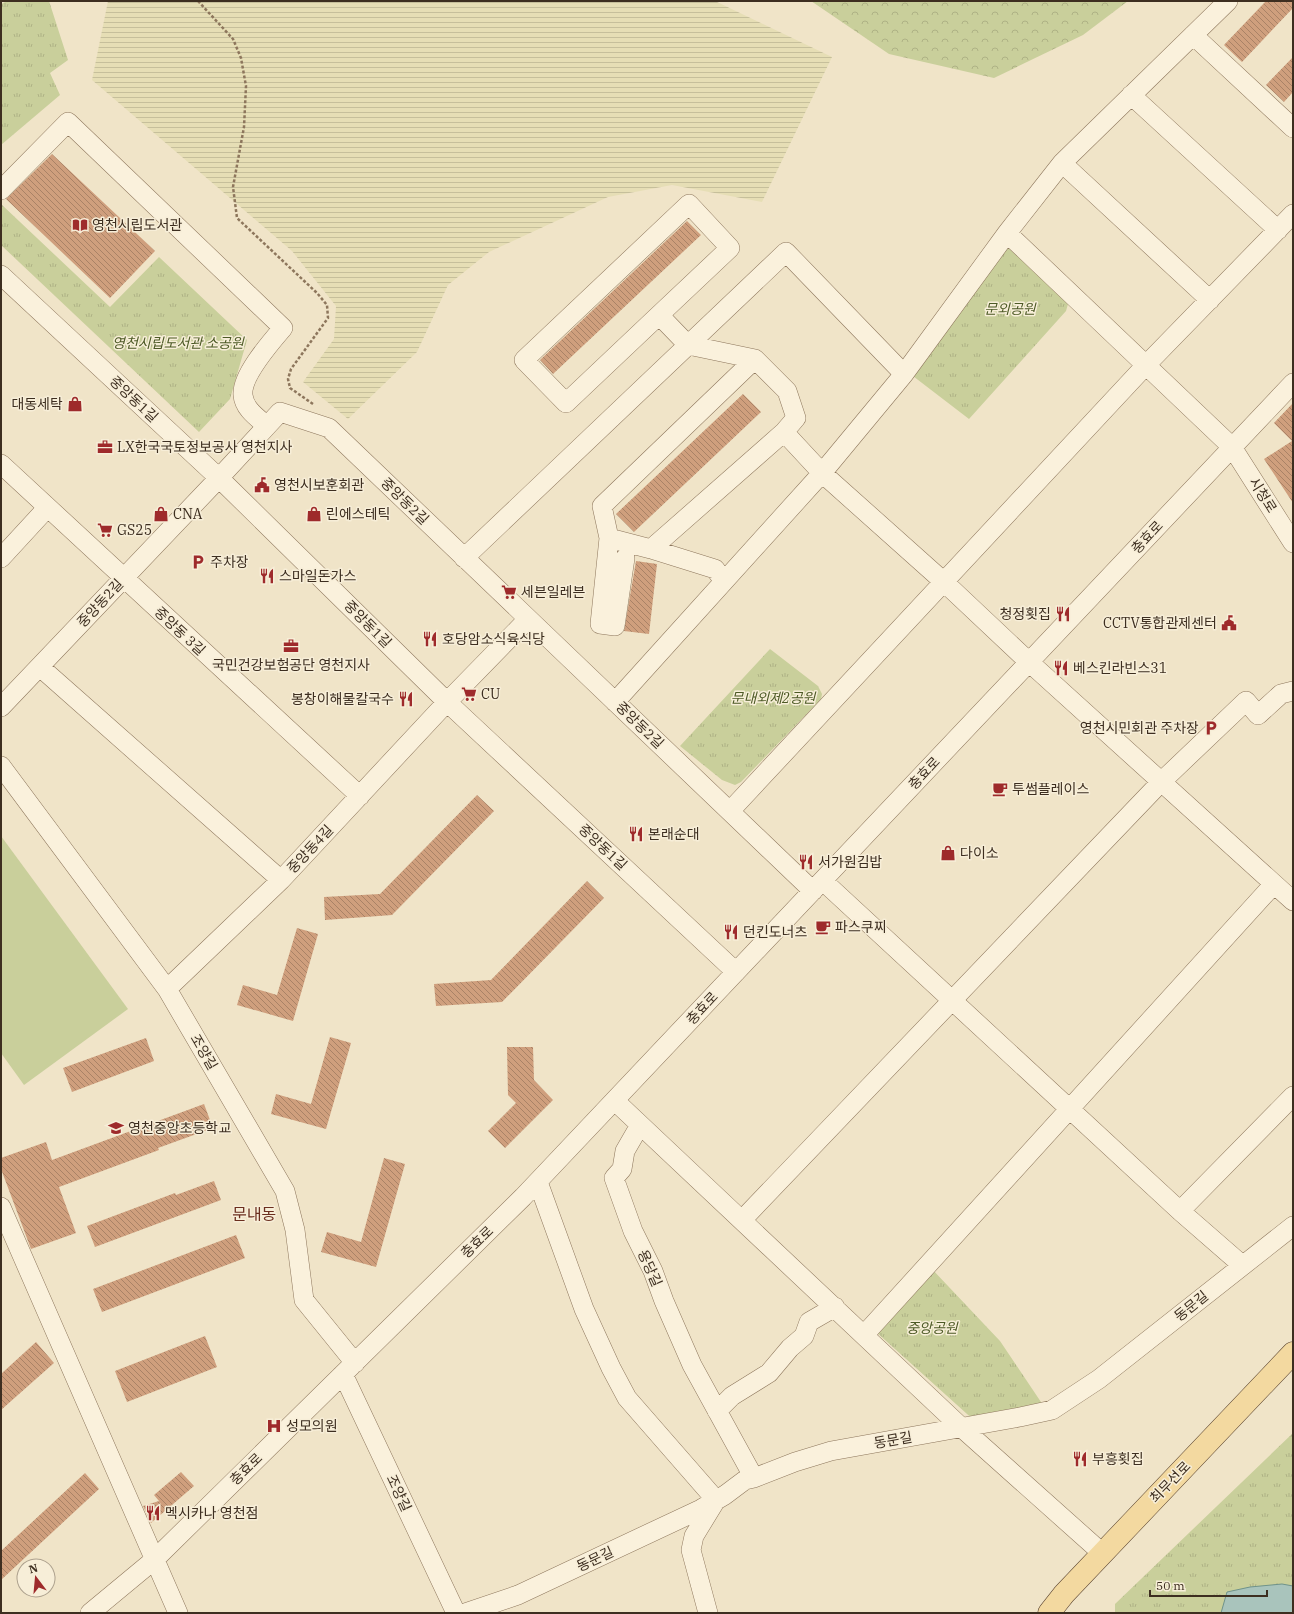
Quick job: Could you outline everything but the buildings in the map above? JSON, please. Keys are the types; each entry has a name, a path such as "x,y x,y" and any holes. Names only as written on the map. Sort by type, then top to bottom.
{"main road":[{"name":"최무선로","path":"1049,1613 1064,1594 1102,1553 1293,1353"}],"street":[{"path":"615,702 822,473 904,374 1007,233 1062,163 1228,1"},
{"path":"1193,35 1293,128"},
{"path":"1131,95 1278,230"},
{"path":"1,190 68,122 283,328 253,367 244,385 243,396 249,410 267,426"},
{"path":"1062,163 1210,300"},
{"path":"688,204 730,248 659,315 566,403 524,360 688,204"},
{"path":"730,812 1146,365 1293,214"},
{"name":"시청로","path":"1007,233 1232,447 1293,542"},
{"path":"464,558 786,252 904,374"},
{"name":"중앙동1길","path":"1,275 219,478 447,702 736,972"},
{"path":"651,549 784,432 796,418 787,391 755,359 688,345 659,315"},
{"path":"625,558 615,626 600,624 609,538 602,506 755,359"},
{"name":"충효로","path":"90,1613 154,1560 538,1182 1293,383"},
{"name":"중앙동2길","path":"1,707 280,412 329,428 730,812 952,1000 1180,1212 1242,1265"},
{"path":"784,432 822,473 944,582 1029,662 1293,901"},
{"name":"중앙동 3길","path":"1,464 123,579 360,796"},
{"path":"1,558 47,508"},
{"path":"609,538 651,549 715,569 724,581"},
{"name":"중앙동4길","path":"168,988 281,880 447,702 528,619"},
{"path":"40,667 281,880"},
{"path":"742,1220 1161,782 1246,701 1258,715 1281,694 1293,691"},
{"name":"조양길","path":"1,766 168,988 285,1191 295,1230 304,1300 349,1368 456,1613"},
{"path":"864,1335 1274,884"},
{"path":"1180,1212 1293,1096"},
{"path":"614,1101 835,1307 962,1428 1102,1553"},
{"name":"용당길","path":"640,1125 625,1151 622,1168 614,1178 633,1231 653,1271 692,1366 754,1478"},
{"path":"538,1182 584,1309 611,1368 627,1398 716,1500 694,1536 691,1550 708,1613"},
{"path":"1,1207 178,1613"},
{"name":"동문길","path":"465,1613 518,1595 701,1509 746,1480 795,1462 831,1451 962,1428 1052,1410 1099,1379 1293,1226"},
{"path":"717,1411 732,1396 769,1373 790,1348 804,1336 808,1322 835,1307"}],"path":[{"path":"198,1 232,40 241,58 246,86 244,127 233,187 237,218 317,293 327,305 328,318 291,369 288,379 290,388 316,405"}],"shaded area":[{"path":"108,1 715,1 832,57 762,202 672,185 608,197 489,252 448,285 417,352 348,419 303,382 334,339 336,306 292,251 92,80"}],"green space":[{"path":"7,1 49,1 68,60 50,73 60,95 1,145 1,4"},
{"path":"811,1 1128,1 1083,35 994,78 889,54"},
{"name":"영천시립도서관 소공원","path":"1,204 110,307 159,257 247,340 230,399 199,432 1,245"},
{"name":"문외공원","path":"1006,243 1068,304 1066,311 969,419 909,373"},
{"name":"문내외제2공원","path":"770,649 818,686 822,694 821,699 741,782 735,785 722,780 680,746"},
{"path":"1,836 128,1009 24,1085 1,1053"},
{"name":"중앙공원","path":"931,1268 1000,1341 1045,1408 977,1423 875,1331"},
{"path":"1293,1433 1293,1613 1115,1613 1115,1604"}],"water":[{"path":"1282,1584 1293,1586 1293,1613 1221,1613 1227,1592 1250,1587"}],"place":[{"name":"영천시립도서관","path":"80,225"},
{"name":"대동세탁","path":"75,404"},
{"name":"LX한국국토정보공사 영천지사","path":"105,447"},
{"name":"영천시보훈회관","path":"262,485"},
{"name":"CNA","path":"161,514"},
{"name":"린에스테틱","path":"314,514"},
{"name":"GS25","path":"105,530"},
{"name":"주차장","path":"198,562"},
{"name":"스마일돈가스","path":"267,576"},
{"name":"세븐일레븐","path":"509,592"},
{"name":"청정횟집","path":"1063,614"},
{"name":"CCTV통합관제센터","path":"1229,623"},
{"name":"호당암소식육식당","path":"430,639"},
{"name":"국민건강보험공단 영천지사","path":"291,646"},
{"name":"베스킨라빈스31","path":"1061,668"},
{"name":"CU","path":"469,694"},
{"name":"봉창이해물칼국수","path":"406,699"},
{"name":"영천시민회관 주차장","path":"1211,728"},
{"name":"투썸플레이스","path":"1000,789"},
{"name":"본래순대","path":"636,834"},
{"name":"다이소","path":"948,853"},
{"name":"서가원김밥","path":"806,862"},
{"name":"파스쿠찌","path":"823,927"},
{"name":"던킨도너츠","path":"731,932"},
{"name":"영천중앙초등학교","path":"116,1128"},
{"name":"성모의원","path":"274,1426"},
{"name":"부흥횟집","path":"1080,1459"},
{"name":"멕시카나 영천점","path":"153,1513"}],"district":[{"name":"문내동","path":"254,1214"}]}
